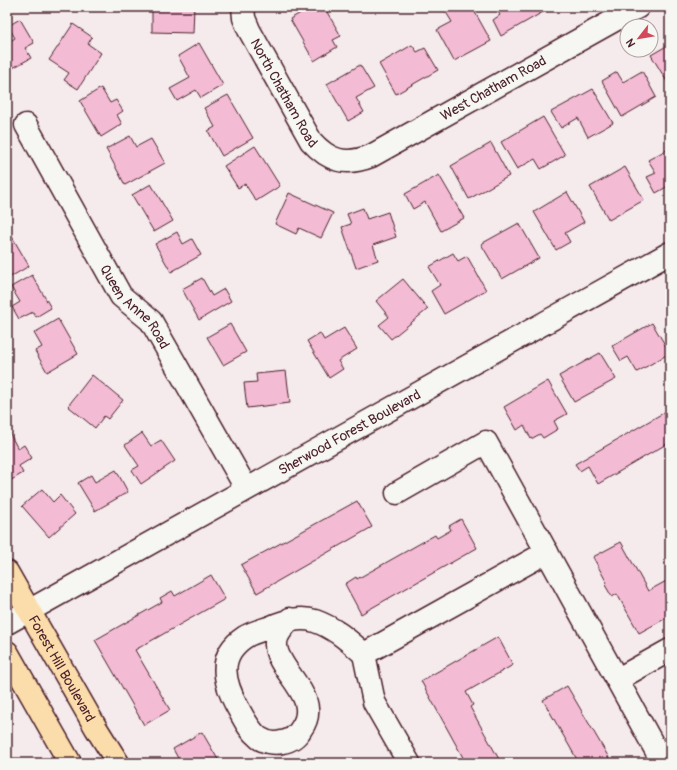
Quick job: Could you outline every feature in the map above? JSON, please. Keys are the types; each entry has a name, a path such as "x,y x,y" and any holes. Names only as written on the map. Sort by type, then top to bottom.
{"main road":[{"name":"Forest Hill Boulevard","path":"7,572 118,763"},
{"path":"7,652 70,763"}],"street":[{"name":"North Chatham Road","path":"243,7 244,18 248,30 310,141 320,151 332,158 345,161"},
{"name":"West Chatham Road","path":"345,161 359,160 371,156 638,7"},
{"name":"Queen Anne Road","path":"26,124 121,296 151,321 246,488"},
{"name":"Sherwood Forest Boulevard","path":"7,623 29,612 246,488 670,253"},
{"path":"397,493 486,442 663,763"},
{"path":"364,654 547,552"},
{"path":"290,619 276,637 276,646 278,655 307,705 307,715 304,725 295,736 281,742 262,740 247,726 225,682 225,668 228,655 236,644 246,636 290,619 313,620 340,633 364,654 374,702 410,763"},
{"path":"618,679 670,650"}],"building":[{"path":"152,7 194,7 193,33 152,32"},
{"path":"311,7 315,13 324,7 341,36 333,40 337,47 314,61 290,19"},
{"path":"448,7 472,7 491,41 454,61 437,30 452,22 444,9"},
{"path":"495,7 540,7 543,12 501,36 493,20 500,15"},
{"path":"20,19 34,43 25,48 31,58 7,71 7,43 15,38 8,26"},
{"path":"73,24 92,37 88,44 101,53 78,89 64,80 69,73 49,60"},
{"path":"199,43 223,85 201,98 196,90 177,101 170,89 190,78 178,56"},
{"path":"670,44 669,85 653,58 659,58 659,50"},
{"path":"412,45 417,52 425,48 438,70 396,94 379,64"},
{"path":"360,65 374,88 356,98 364,112 348,121 327,84"},
{"path":"642,71 656,97 622,117 602,81 617,72 623,82"},
{"path":"101,88 110,103 116,100 123,111 117,115 122,124 101,137 80,101"},
{"path":"593,89 613,123 588,137 578,118 561,128 551,112"},
{"path":"228,95 253,138 222,156 208,131 215,127 204,108"},
{"path":"543,117 565,155 541,169 535,159 517,169 501,142"},
{"path":"130,136 136,147 151,139 165,163 125,185 106,149"},
{"path":"491,143 509,176 469,199 451,166"},
{"path":"255,146 280,186 256,201 245,184 238,188 224,166"},
{"path":"670,148 670,185 656,193 647,177 656,173 648,160"},
{"path":"625,167 644,200 609,220 590,187"},
{"path":"439,175 464,218 441,231 425,202 413,209 405,194"},
{"path":"151,184 173,221 154,232 132,195"},
{"path":"567,192 584,222 565,233 570,242 556,250 534,212"},
{"path":"289,193 333,213 321,238 299,228 296,234 275,224"},
{"path":"363,208 367,219 388,212 396,237 373,245 378,260 356,268 342,227 351,224 347,214"},
{"path":"519,223 539,258 502,279 481,244"},
{"path":"7,228 29,266 7,279"},
{"path":"177,232 183,244 192,239 201,255 171,272 155,244"},
{"path":"453,253 458,261 467,256 486,290 444,314 431,291 440,285 429,267"},
{"path":"32,275 51,308 36,317 33,312 19,319 12,307 20,302 11,287"},
{"path":"202,278 212,296 224,289 231,301 199,320 182,289"},
{"path":"403,279 428,309 391,339 379,325 389,317 376,301"},
{"path":"58,319 78,354 47,372 35,351 42,347 34,333"},
{"path":"652,323 670,353 637,372 628,357 621,361 612,346"},
{"path":"230,324 246,352 223,365 207,337"},
{"path":"344,328 357,349 338,361 343,369 329,378 307,341 320,333 324,340"},
{"path":"600,353 616,379 574,402 559,376"},
{"path":"286,371 290,403 247,408 244,383 257,382 256,374"},
{"path":"92,375 123,400 108,419 104,416 95,428 68,406"},
{"path":"548,381 567,414 554,421 558,429 543,438 540,434 531,439 524,425 517,430 504,407"},
{"path":"670,409 670,442 598,484 588,466 580,471 575,464"},
{"path":"142,433 151,446 161,440 175,461 141,484 132,470 139,466 125,445"},
{"path":"10,434 18,449 24,445 32,458 19,466 23,473 8,482 7,435"},
{"path":"116,470 128,492 95,511 78,483 91,475 95,482"},
{"path":"42,489 53,502 60,495 75,514 49,537 22,506"},
{"path":"357,501 372,527 257,593 241,565"},
{"path":"461,519 477,548 361,614 345,584 356,577 357,579 435,535 437,538 451,530 449,526"},
{"path":"621,542 648,591 670,579 670,616 639,633 617,594 612,597 605,585 607,583 593,557"},
{"path":"211,575 225,599 135,650 170,710 144,725 95,640 162,602 160,598 172,591 175,596"},
{"path":"498,637 513,665 466,692 473,705 470,707 500,761 504,759 506,763 466,763 421,681"},
{"path":"567,686 612,763 579,763 543,700"},
{"path":"202,732 220,763 187,763 184,758 179,760 173,749"}]}
